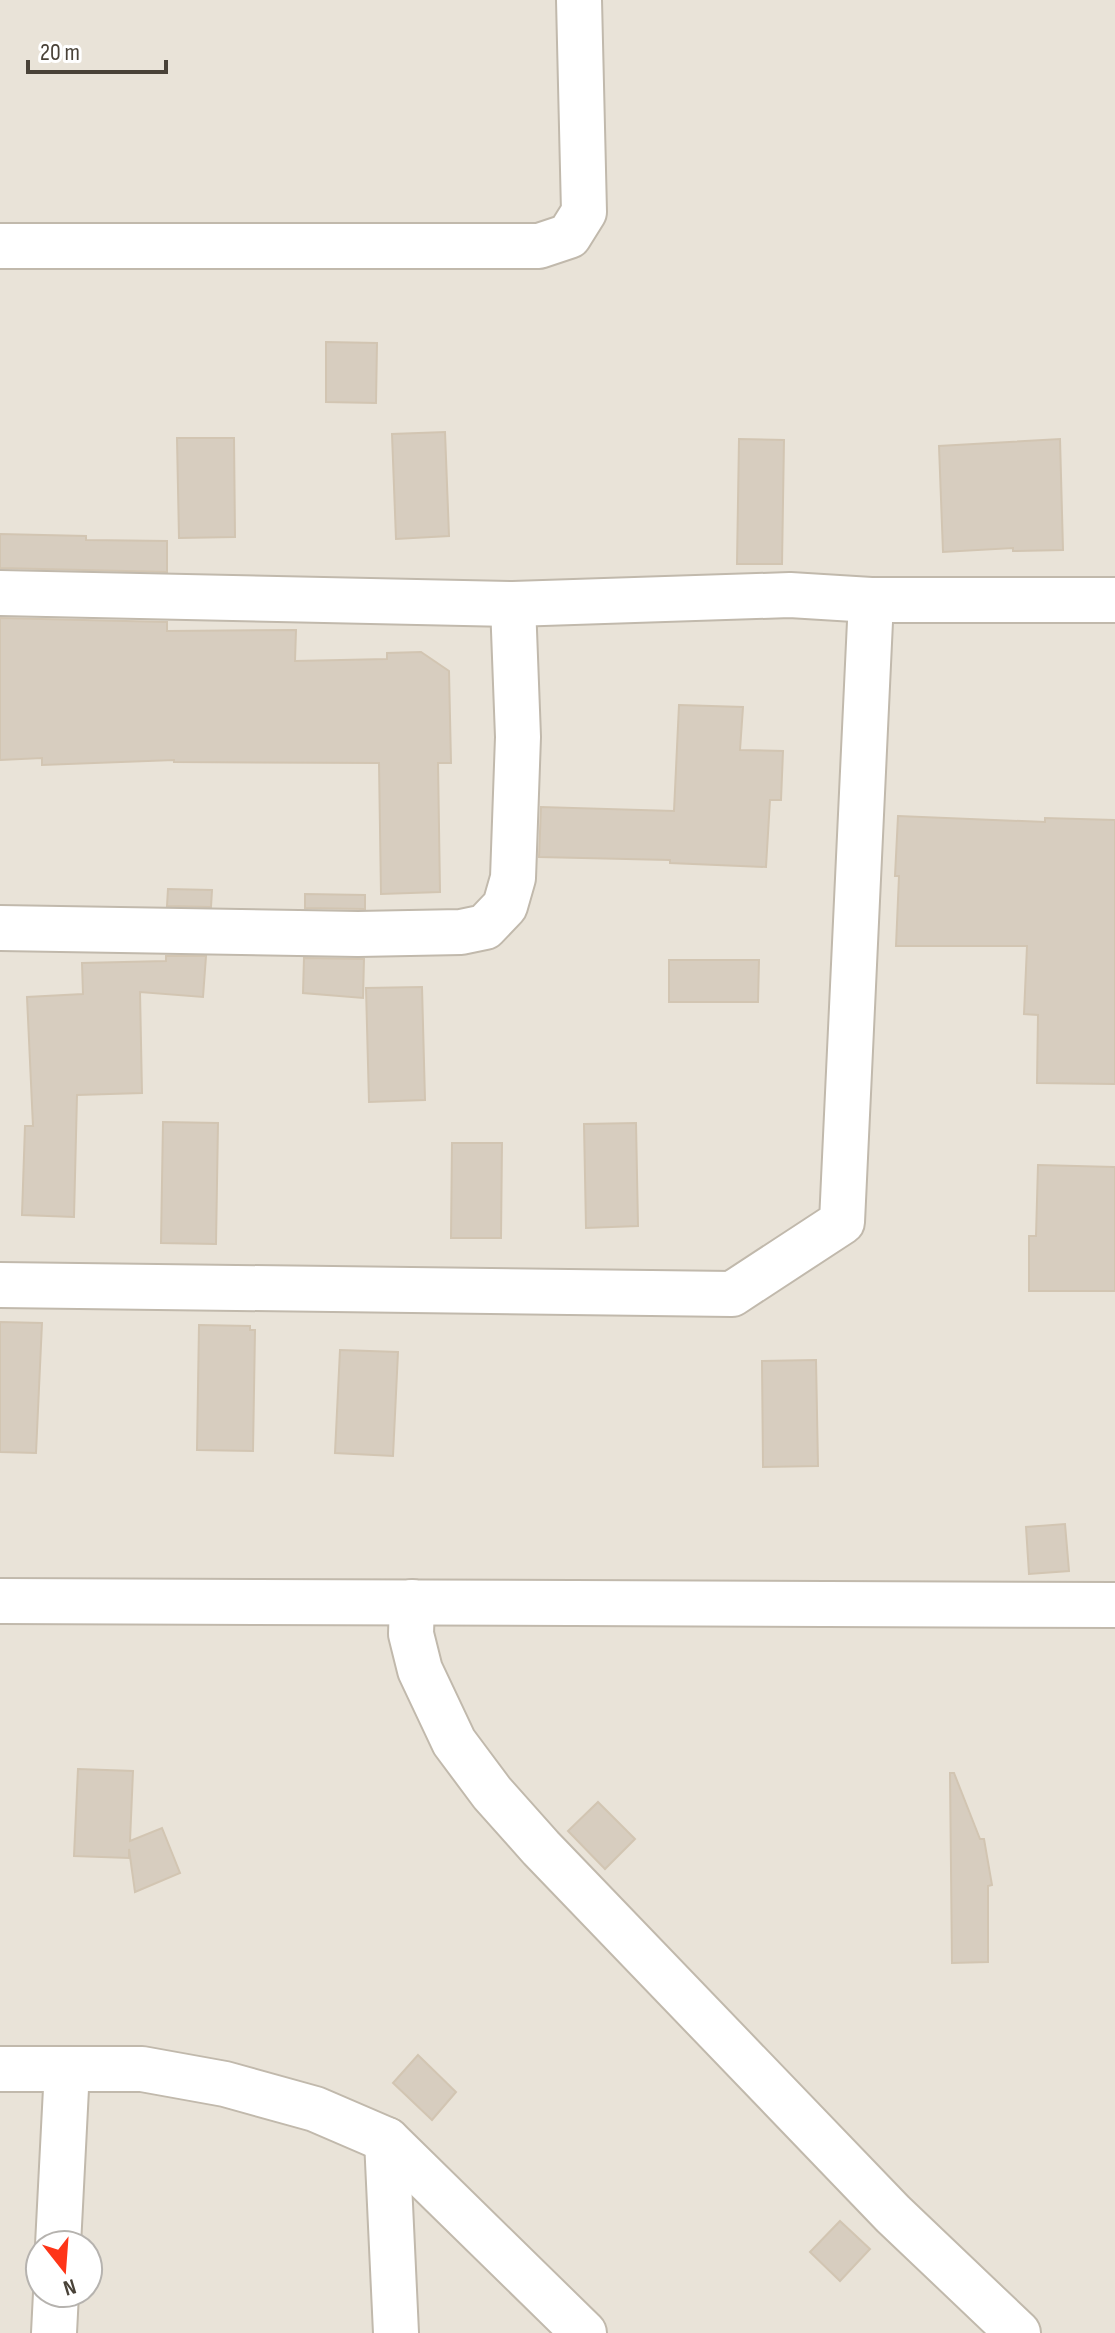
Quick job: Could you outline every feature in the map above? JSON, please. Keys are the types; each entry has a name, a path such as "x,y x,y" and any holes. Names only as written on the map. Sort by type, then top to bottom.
{"street":[{"path":"0,246 539,246 569,236 584,212 579,0"},
{"path":"0,593 513,604 790,595 871,600 1115,600"},
{"path":"0,1285 732,1294 842,1222 871,600"},
{"path":"0,928 358,934 461,932 485,927 505,906 513,878 518,737 513,604"},
{"path":"0,1601 1115,1605"},
{"path":"412,1602 411,1634 420,1670 454,1742 492,1793 541,1848 893,2214 1018,2333"},
{"path":"0,2069 142,2069 225,2084 315,2109 387,2140 584,2333"},
{"path":"59,2229 67,2069"},
{"path":"387,2140 396,2333"},
{"path":"54,2333 55,2309"}],"shaded area":[{"path":"0,0 1115,0 1115,2333 0,2333"}],"building":[{"path":"326,342 377,343 376,403 326,402"},
{"path":"445,432 449,536 396,539 392,434"},
{"path":"177,438 234,438 235,537 179,538"},
{"path":"739,439 784,440 782,564 737,564"},
{"path":"1060,439 1063,550 1013,551 1013,548 943,552 939,446"},
{"path":"0,534 167,541 167,572 0,568"},
{"path":"0,618 167,622 167,631 296,630 295,661 387,659 387,653 421,652 449,671 451,763 438,763 440,892 381,894 379,763 174,760 42,765 42,758 0,760"},
{"path":"679,705 743,707 740,750 783,751 781,800 770,800 766,867 670,863 670,860 539,857 541,807 674,811"},
{"path":"898,816 1045,822 1045,818 1115,820 1115,1084 1037,1083 1038,1015 1024,1014 1027,946 896,946"},
{"path":"168,889 212,890 211,907 167,906"},
{"path":"305,894 365,895 365,909 305,908"},
{"path":"166,956 206,956 203,997 140,992 142,1093 77,1095 74,1217 22,1215 25,1126 33,1126 27,997 83,994 82,963 166,961"},
{"path":"304,958 364,959 363,998 303,993"},
{"path":"669,960 759,960 758,1002 669,1002"},
{"path":"422,987 425,1100 369,1102 366,988"},
{"path":"163,1122 218,1123 216,1244 161,1243"},
{"path":"636,1123 638,1226 586,1228 584,1124"},
{"path":"452,1143 502,1143 501,1238 451,1238"},
{"path":"1038,1165 1115,1167 1115,1291 1029,1291 1029,1236 1036,1236"},
{"path":"0,1322 42,1323 36,1453 0,1452"},
{"path":"199,1325 250,1326 250,1330 255,1330 253,1451 197,1450"},
{"path":"340,1350 398,1352 393,1456 335,1453"},
{"path":"816,1360 818,1466 763,1467 762,1361"},
{"path":"1065,1524 1069,1571 1029,1574 1026,1527"},
{"path":"78,1769 133,1771 130,1841 162,1828 180,1873 135,1892 129,1849 129,1858 74,1856"},
{"path":"950,1773 954,1773 980,1839 984,1839 992,1885 988,1886 988,1962 952,1963"},
{"path":"598,1802 635,1839 605,1869 568,1831"},
{"path":"418,2055 456,2092 432,2120 393,2083"},
{"path":"840,2221 870,2249 840,2281 810,2252"}]}
